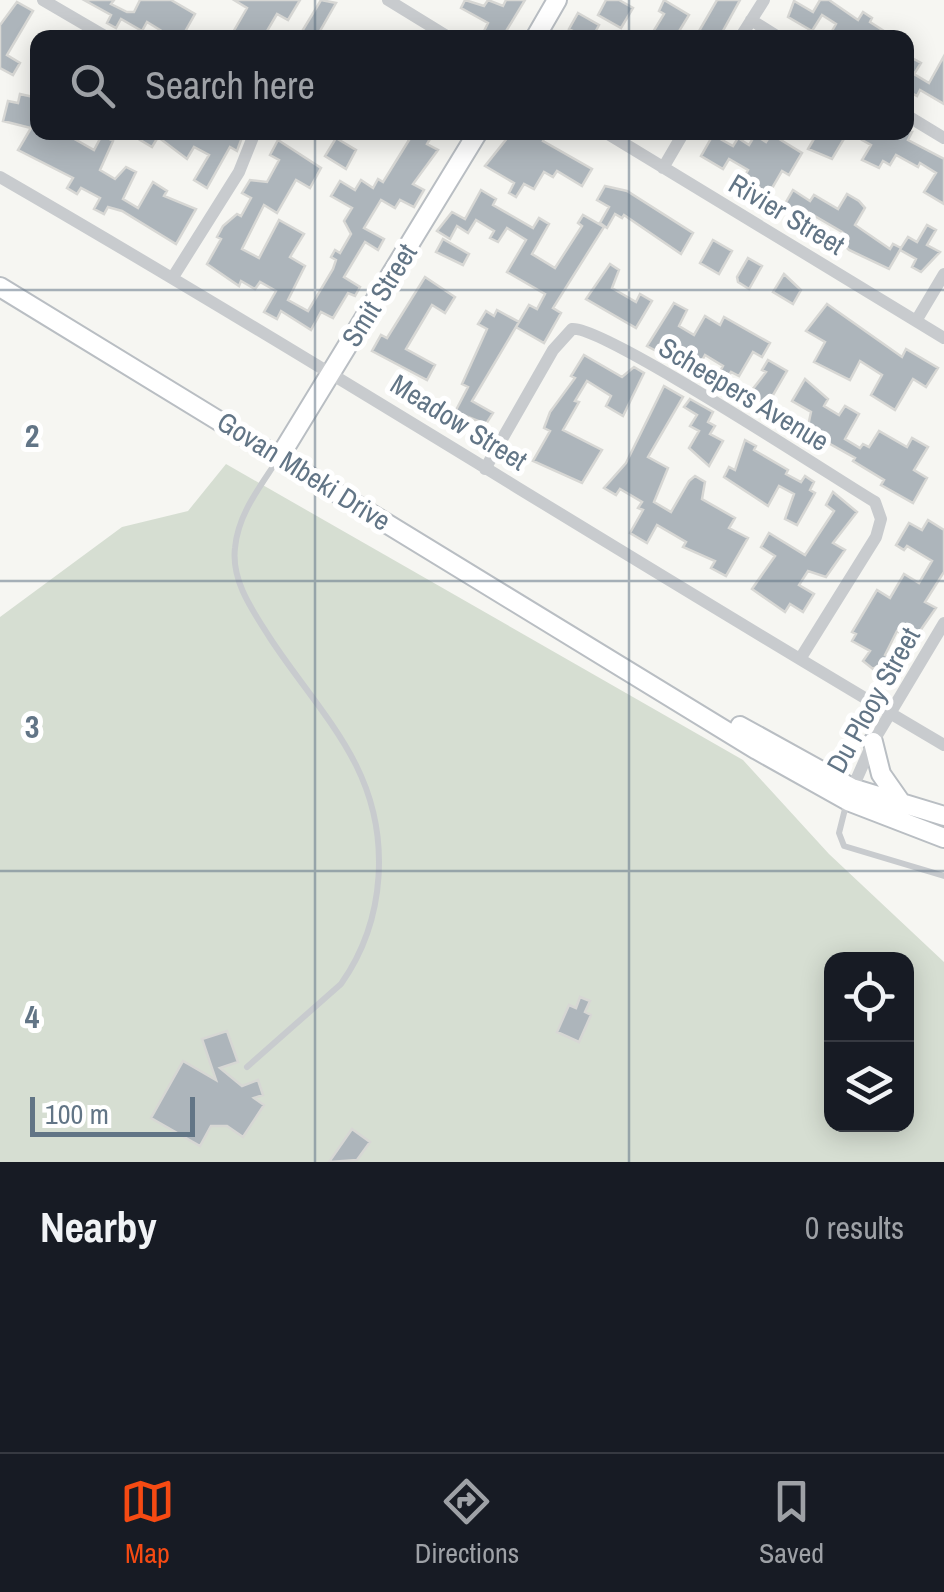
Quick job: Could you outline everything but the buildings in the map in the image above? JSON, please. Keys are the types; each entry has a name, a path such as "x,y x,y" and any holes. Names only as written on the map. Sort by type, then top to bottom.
{"main road":[{"path":"540,30 557,0"},
{"name":"Smit Street","path":"280,456 473,140"},
{"name":"Govan Mbeki Drive","path":"0,288 740,740 944,838"},
{"path":"873,742 881,774 904,806"},
{"name":"Govan Mbeki Drive","path":"850,794 944,816"}],"street":[{"path":"43,0 94,30"},
{"path":"388,0 437,30"},
{"path":"745,30 764,0"},
{"path":"751,20 767,30"},
{"path":"914,120 944,138"},
{"path":"173,277 239,172 252,140"},
{"name":"Rivier Street","path":"618,140 944,338"},
{"path":"663,168 679,140"},
{"name":"Meadow Street","path":"0,177 332,371 485,469 944,745"},
{"path":"916,321 944,274"},
{"name":"Scheepers Avenue","path":"485,469 553,350 572,328 587,329 638,359 875,502 881,518 876,537 800,659"},
{"name":"Du Plooy Street","path":"850,794 873,742 944,623"}],"lane":[{"path":"247,1067 341,984 352,968 370,925 379,874 372,806 357,766 280,653 239,582 234,551 240,521 280,456"},
{"path":"850,794 838,834 844,846 944,876"}],"shaded area":[{"path":"226,464 743,760 829,854 944,962 944,1162 0,1162 0,617 122,527 188,511"}]}
